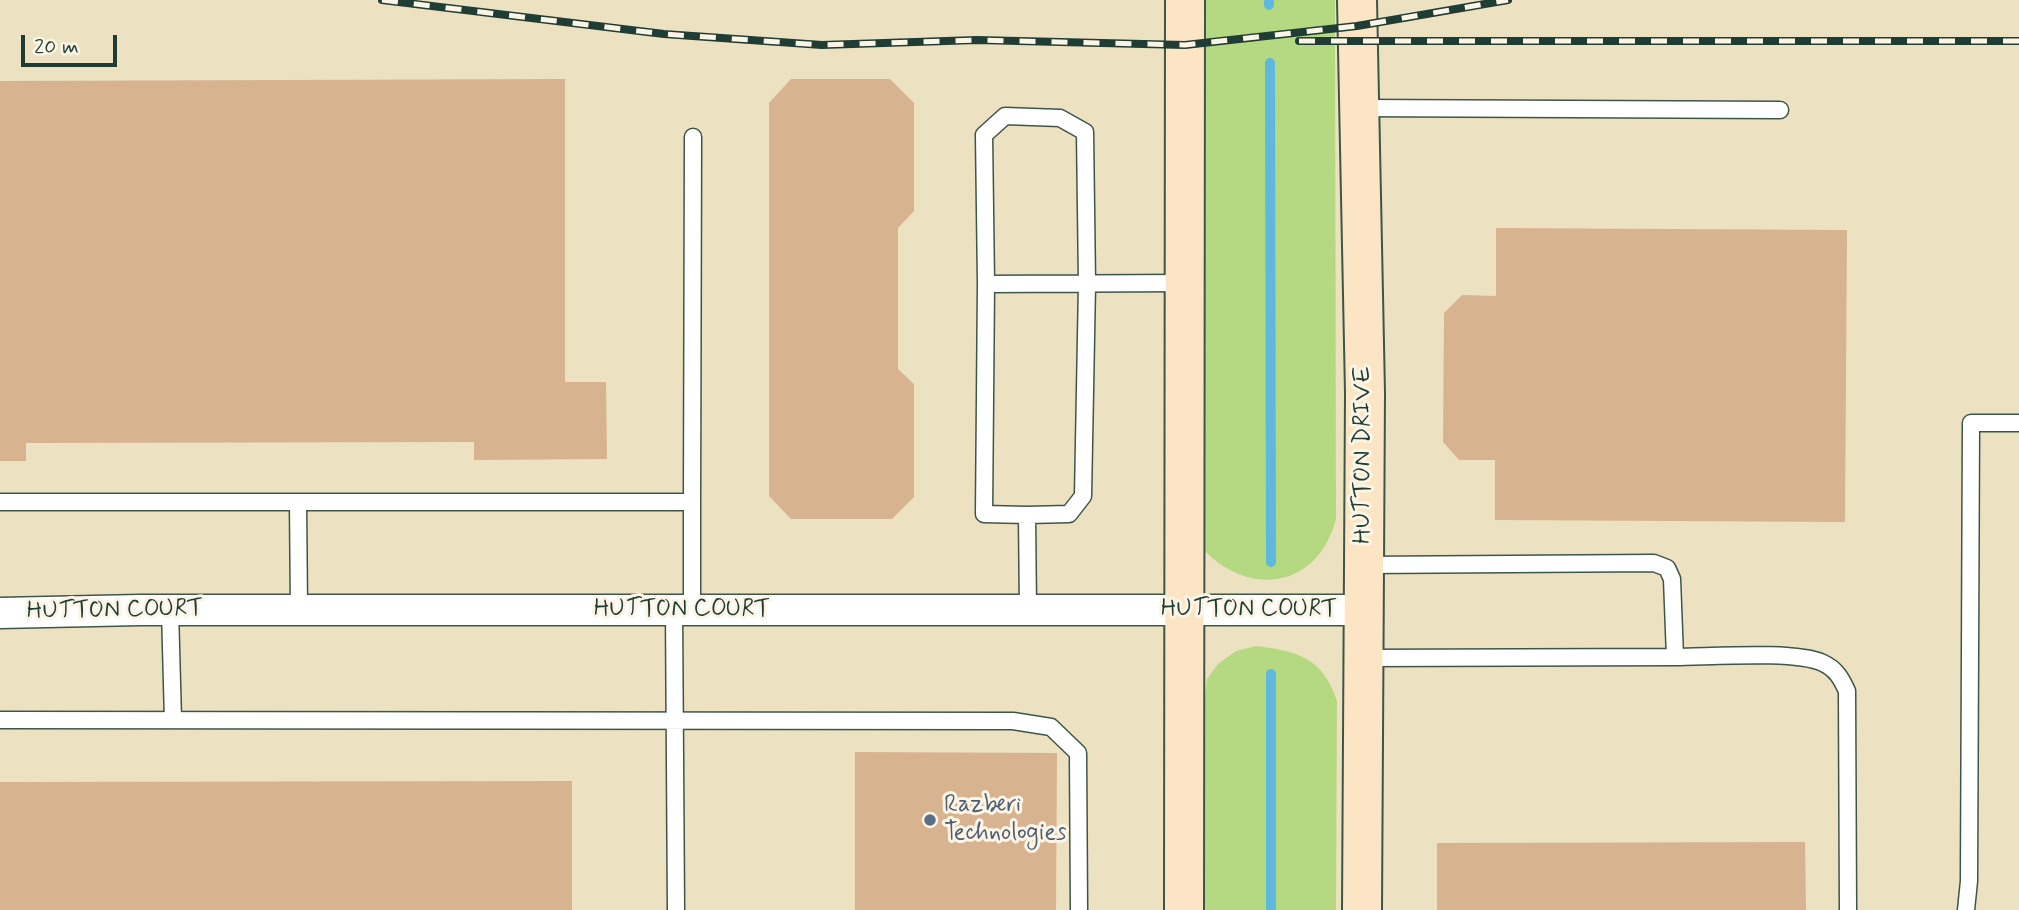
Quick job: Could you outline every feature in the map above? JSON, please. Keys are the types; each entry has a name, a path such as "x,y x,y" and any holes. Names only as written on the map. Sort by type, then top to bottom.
{"street":[{"path":"1184,910 1185,0"},
{"name":"HUTTON DRIVE","path":"1357,0 1364,565 1362,910"},
{"name":"HUTTON COURT","path":"0,613 170,610 1364,610"}],"lane":[{"path":"1359,108 1780,110"},
{"path":"1005,116 1060,118 1085,132 1087,284 1083,496 1069,514 984,514 984,135 1005,116"},
{"path":"676,910 674,722 692,502 693,138"},
{"path":"986,284 1185,283"},
{"path":"1966,910 1969,881 1970,423 2019,423"},
{"path":"0,502 692,502"},
{"path":"298,502 299,610"},
{"path":"1027,515 1028,610"},
{"path":"1364,565 1654,563 1667,568 1672,579 1675,657"},
{"path":"170,610 173,720"},
{"path":"1364,658 1801,658 1822,662 1839,674 1847,691 1847,910"},
{"path":"0,720 1013,722 1051,727 1078,753 1079,910"}],"green space":[{"path":"1196,0 1335,0 1336,519 1327,542 1314,560 1298,572 1280,579 1240,575 1202,548"},
{"path":"1256,646 1296,654 1307,659 1324,675 1337,701 1336,910 1199,910 1202,720 1207,679 1218,664 1236,651"}],"building":[{"path":"565,79 565,382 606,382 607,459 474,460 474,442 26,443 26,461 0,461 0,81"},
{"path":"791,79 890,79 914,103 914,211 898,228 898,369 914,384 914,497 892,519 791,519 769,496 769,103"},
{"path":"1496,228 1847,230 1845,522 1495,520 1495,460 1459,460 1443,442 1444,313 1462,295 1496,296"},
{"path":"855,752 1057,753 1056,910 855,910"},
{"path":"572,781 572,910 0,910 0,782"},
{"path":"1805,842 1806,910 1437,910 1437,843"}],"waterway":[{"path":"1269,0 1269,5"},
{"path":"1270,63 1271,562"},
{"path":"1271,674 1271,910"}],"railway":[{"path":"382,0 664,34 822,45 977,40 1185,45 1357,26 1508,0"},
{"path":"1299,41 2019,41"}],"place":[{"name":"Razberi Technologies","path":"930,820"}]}
